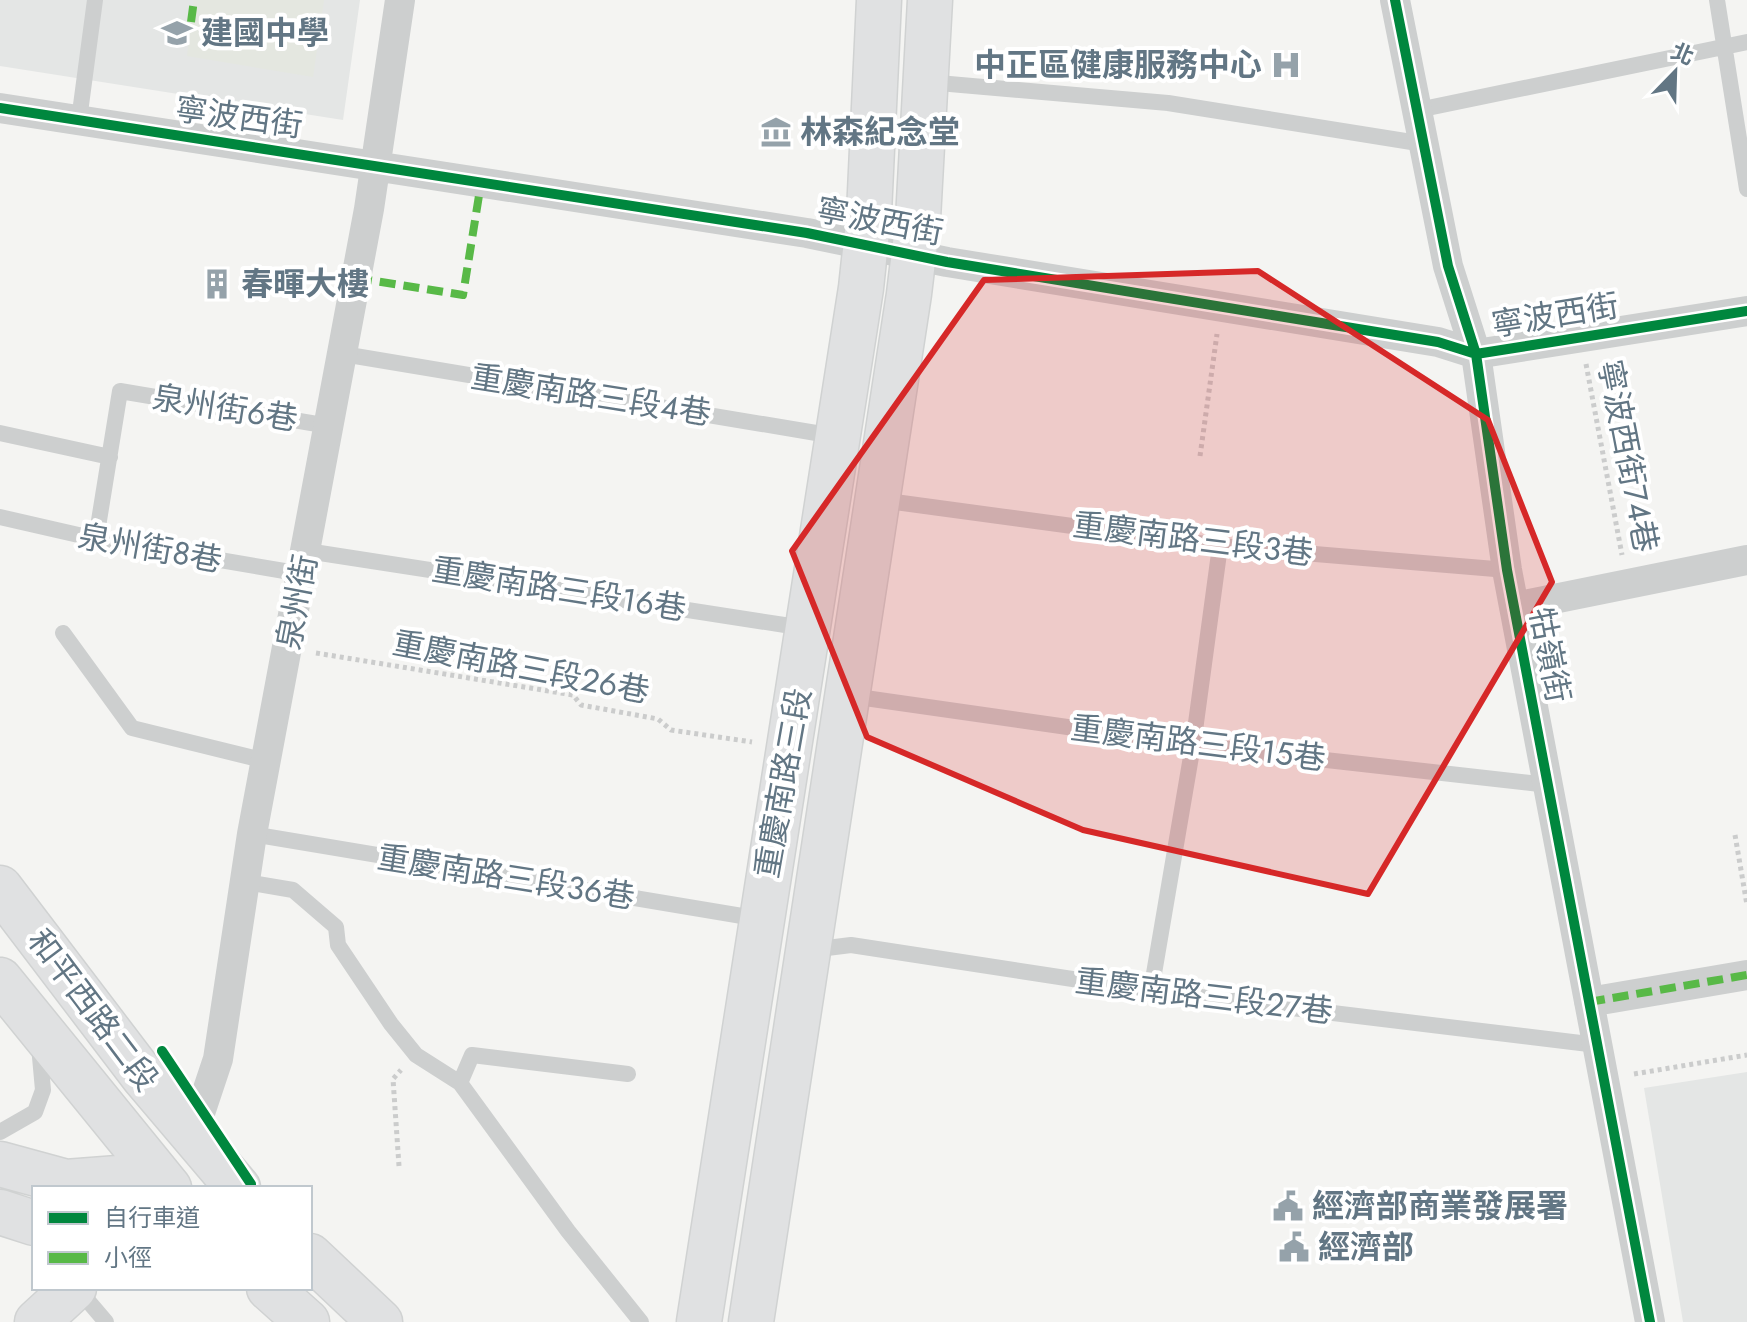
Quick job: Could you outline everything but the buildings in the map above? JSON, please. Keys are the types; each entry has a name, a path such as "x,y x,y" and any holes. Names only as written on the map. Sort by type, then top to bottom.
{"main road":[{"name":"重慶南路三段","path":"699,1322 760,919 840,437 866,244 879,0"},
{"name":"重慶南路三段","path":"751,1322 880,500 914,253 930,0"},
{"name":"和平西路二段","path":"0,888 187,1131 236,1186"},
{"name":"和平西路二段","path":"0,980 154,1185"},
{"name":"泉州街","path":"154,1185 187,1131"},
{"path":"0,1164 66,1182 154,1185"},
{"path":"0,1212 32,1222"},
{"path":"312,1258 380,1322"},
{"path":"37,1322 73,1290"},
{"path":"271,1290 307,1322"}],"street":[{"name":"泉州街","path":"187,1131 200,1113 218,1059 252,834 343,354 400,0"},
{"name":"牯嶺街","path":"1395,0 1448,266 1476,354 1507,570 1650,1322"},
{"name":"寧波西街","path":"0,108 376,164 866,244 947,262 1438,342 1476,354 1747,311"},
{"path":"1514,607 1747,560"},
{"path":"1589,1002 1747,975"}],"lane":[{"path":"79,120 95,0"},
{"path":"1717,0 1727,46 1747,189"},
{"path":"1418,110 1747,42"},
{"path":"926,82 1168,103 1424,144"},
{"name":"重慶南路三段4巷","path":"343,354 840,437"},
{"name":"泉州街6巷","path":"110,457 120,391 329,426"},
{"path":"0,433 110,457 96,539"},
{"name":"重慶南路三段3巷","path":"880,500 1220,546 1507,570"},
{"name":"泉州街8巷","path":"0,517 96,539 305,563"},
{"path":"1151,991 1193,745 1220,546"},
{"name":"重慶南路三段16巷","path":"305,563 810,629"},
{"path":"63,633 132,728 266,761"},
{"name":"重慶南路三段15巷","path":"849,696 1193,745 1548,785"},
{"name":"重慶南路三段36巷","path":"252,834 760,919"},
{"path":"246,882 293,890 336,927 338,945 416,1055 460,1083 568,1231 641,1322"},
{"name":"重慶南路三段27巷","path":"811,950 851,945 1151,991 1597,1045"},
{"path":"0,1132 35,1112 43,1090 37,1028"},
{"path":"460,1083 472,1055 628,1074"},
{"path":"77,1290 106,1322"}],"path":[{"path":"1200,456 1221,306"},
{"path":"1735,835 1747,905"},
{"path":"399,1166 393,1079 416,1055"},
{"path":"1603,1079 1747,1055"}],"highlighted area":[{"path":"1258,271 1488,420 1552,582 1368,894 1083,830 867,737 792,551 984,280"}],"shaded area":[{"name":"建國中學","path":"0,0 360,0 343,120 0,66"},
{"path":"194,0 324,0 313,77 187,56"},
{"path":"1747,1072 1747,1322 1683,1322 1644,1088"}],"marked path":[{"path":"191,22 194,0"},
{"path":"356,278 463,295 481,183"},
{"path":"1589,1002 1747,975"}],"cycle path":[{"path":"1395,0 1448,266 1476,354 1507,570 1650,1322"},
{"path":"0,108 807,233 947,262 1438,342 1476,354 1747,311"},
{"path":"162,1051 251,1184"}],"place":[{"name":"建國中學","path":"177,33"},
{"name":"中正區健康服務中心","path":"1286,65"},
{"name":"林森紀念堂","path":"776,132"},
{"name":"春暉大樓","path":"217,284"},
{"name":"經濟部商業發展署","path":"1288,1206"},
{"name":"經濟部","path":"1294,1247"}]}
